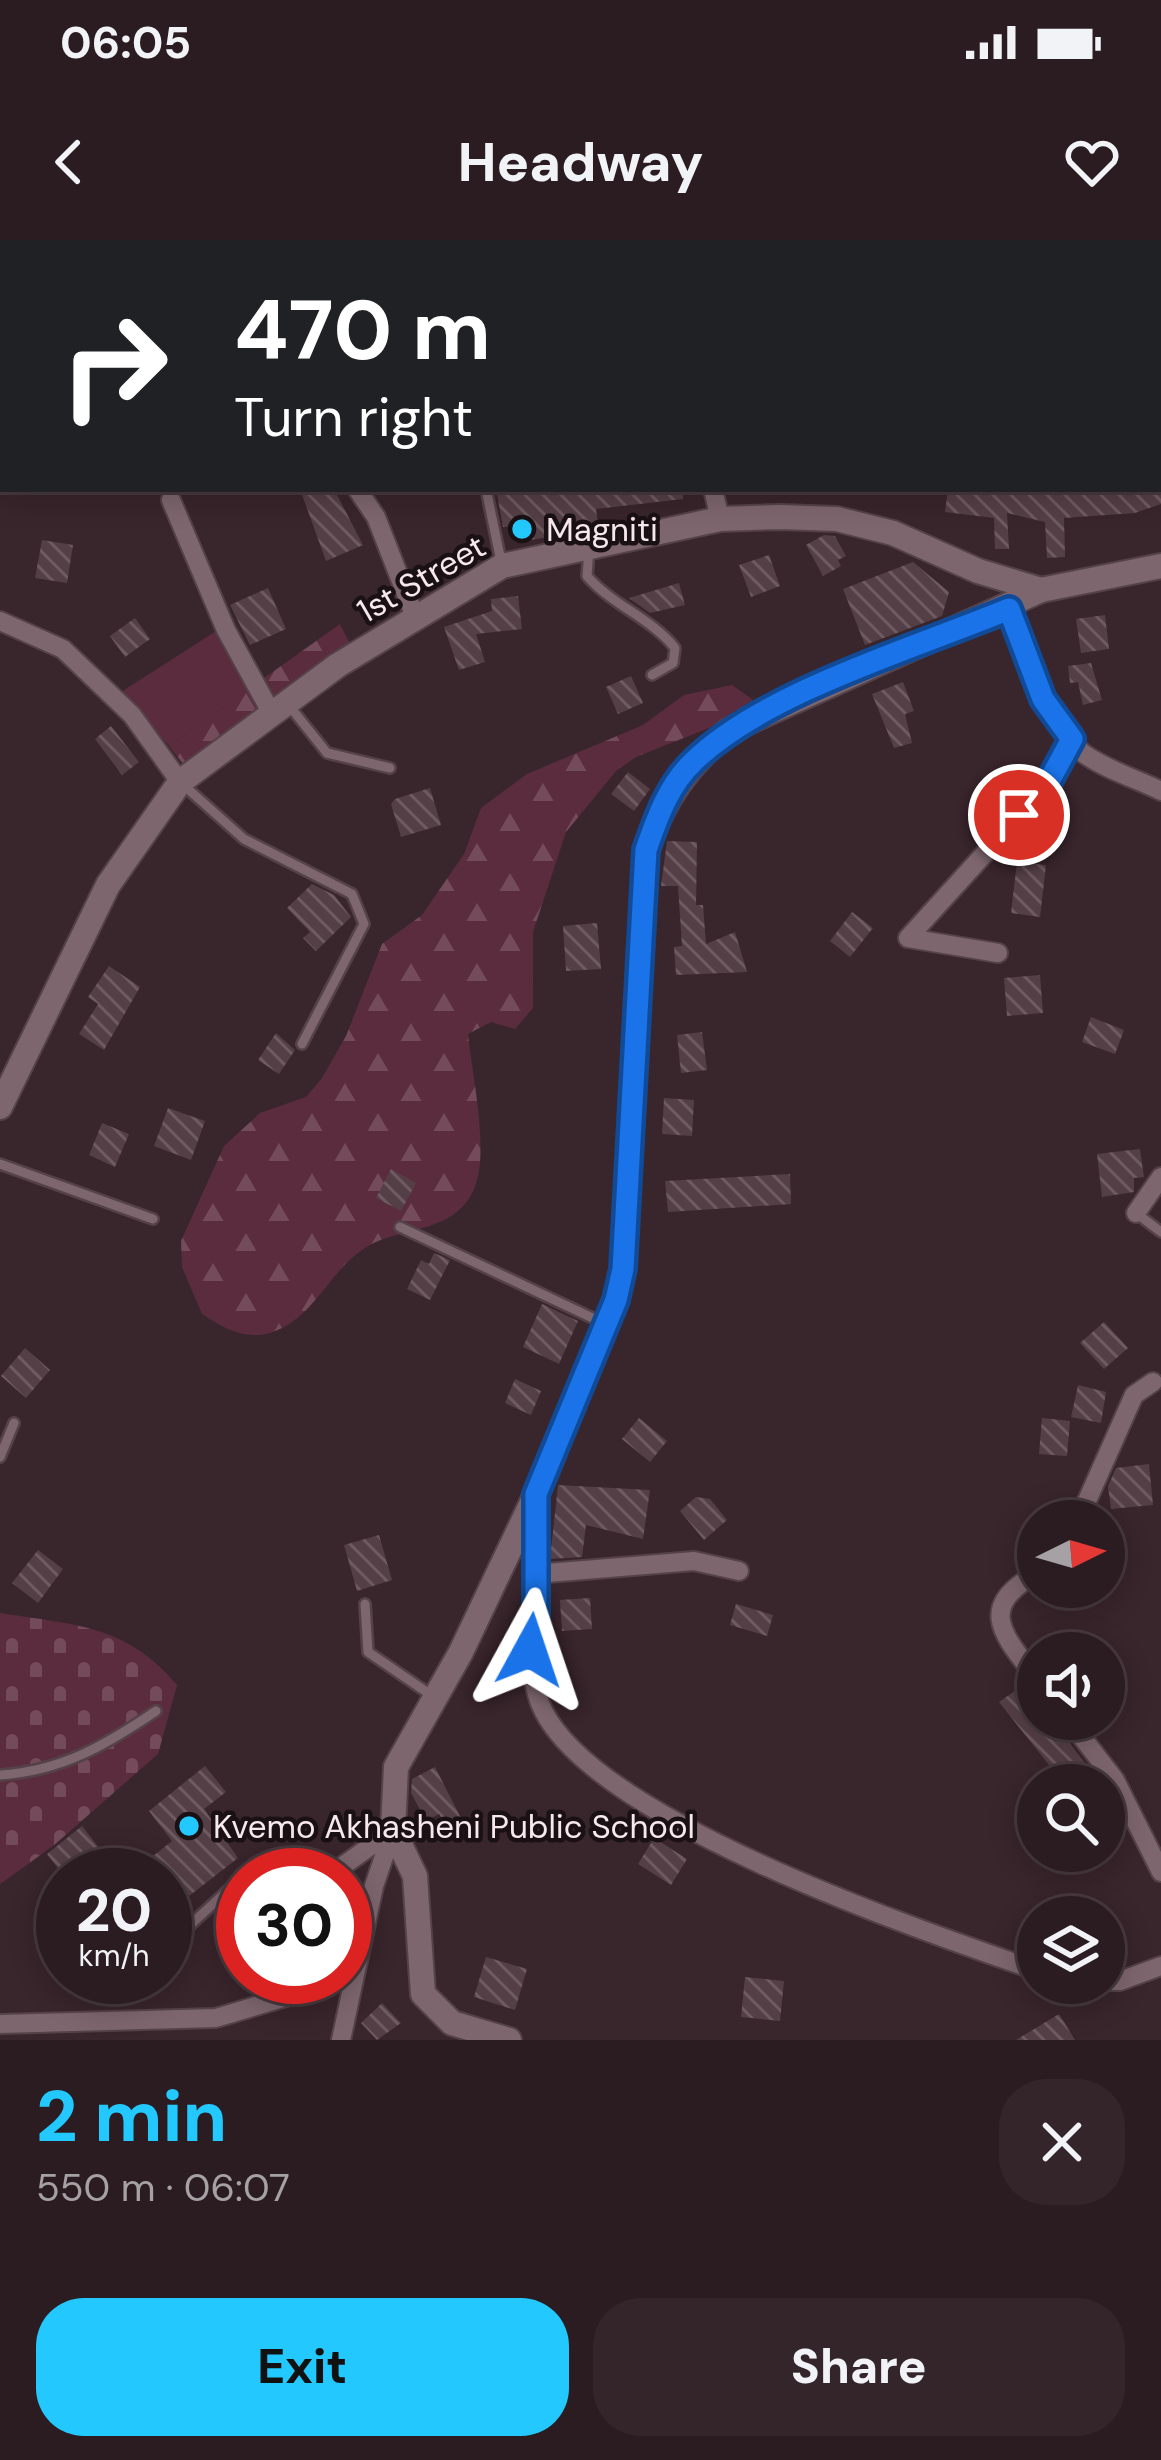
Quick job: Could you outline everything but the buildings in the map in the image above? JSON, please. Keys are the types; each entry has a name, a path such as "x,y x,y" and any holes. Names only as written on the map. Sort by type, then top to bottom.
{"street":[{"path":"359,492 376,517 415,616"},
{"path":"713,492 720,519"},
{"path":"171,500 226,630 279,708"},
{"name":"1st Street","path":"0,1107 108,885 180,782 415,616 502,566 720,519 837,519 892,532 978,571 1041,590 1161,566"},
{"path":"341,2040 374,1886 392,1830 396,1767 536,1494 606,1324 623,1269 646,850 659,811 690,764 728,731 798,696 1009,609 1041,590"},
{"path":"1009,609 1043,699 1084,754 1161,791"},
{"path":"0,621 63,649 132,715 180,782"},
{"path":"998,953 908,938 1047,785 1072,739"},
{"path":"1136,1214 1161,1177"},
{"path":"1087,1500 1134,1395 1153,1382"},
{"path":"536,1494 530,1650 543,1710 561,1737 611,1779 723,1850 1017,1963"},
{"path":"535,1574 694,1561 739,1571"},
{"path":"1017,1584 999,1619 1017,1652"},
{"path":"1084,1740 1115,1780 1161,1872"},
{"path":"365,1848 392,1830"},
{"path":"392,1830 415,1876 423,1994 452,2023 509,2040"},
{"path":"1125,1975 1161,1966"},
{"path":"0,2024 216,2018 263,2004"}],"lane":[{"path":"487,492 502,566"},
{"path":"589,544 587,576 675,648 673,663 652,676"},
{"path":"279,708 327,753 390,767"},
{"path":"180,782 244,839 352,894 363,910 364,924 302,1043"},
{"path":"0,1164 153,1220"},
{"path":"1136,1214 1161,1232"},
{"path":"400,1227 606,1324"},
{"path":"0,1457 14,1423"},
{"path":"365,1604 368,1652 435,1698"},
{"path":"0,1775 62,1766 105,1746 156,1711"},
{"path":"192,1923 216,1901"}],"green space":[{"path":"340,624 350,644 184,765 169,746"},
{"path":"221,628 252,687 169,746 121,692"},
{"path":"732,685 753,700 734,718 636,757 616,771 566,832 533,932 533,1008 515,1029 491,1022 468,1034 480,1155 474,1189 465,1204 440,1222 365,1248 299,1317 270,1333 243,1334 202,1314 182,1267 181,1241 224,1146 260,1113 306,1097 322,1078 346,1036 382,944 422,915 464,854 481,808 527,774 643,725 684,695"},
{"path":"0,1613 75,1625 118,1639 158,1665 177,1685 158,1754 53,1846 36,1848 36,1858 0,1884"}],"place":[{"name":"Magniti","path":"522,529"},
{"name":"Kvemo Akhasheni Public School","path":"189,1826"}],"route":[{"path":"530,1650 536,1616 536,1494 616,1300 623,1269 646,850 659,811 690,764 728,731 798,696 1009,609 1043,699 1072,739 1047,785 1019,815"}]}
